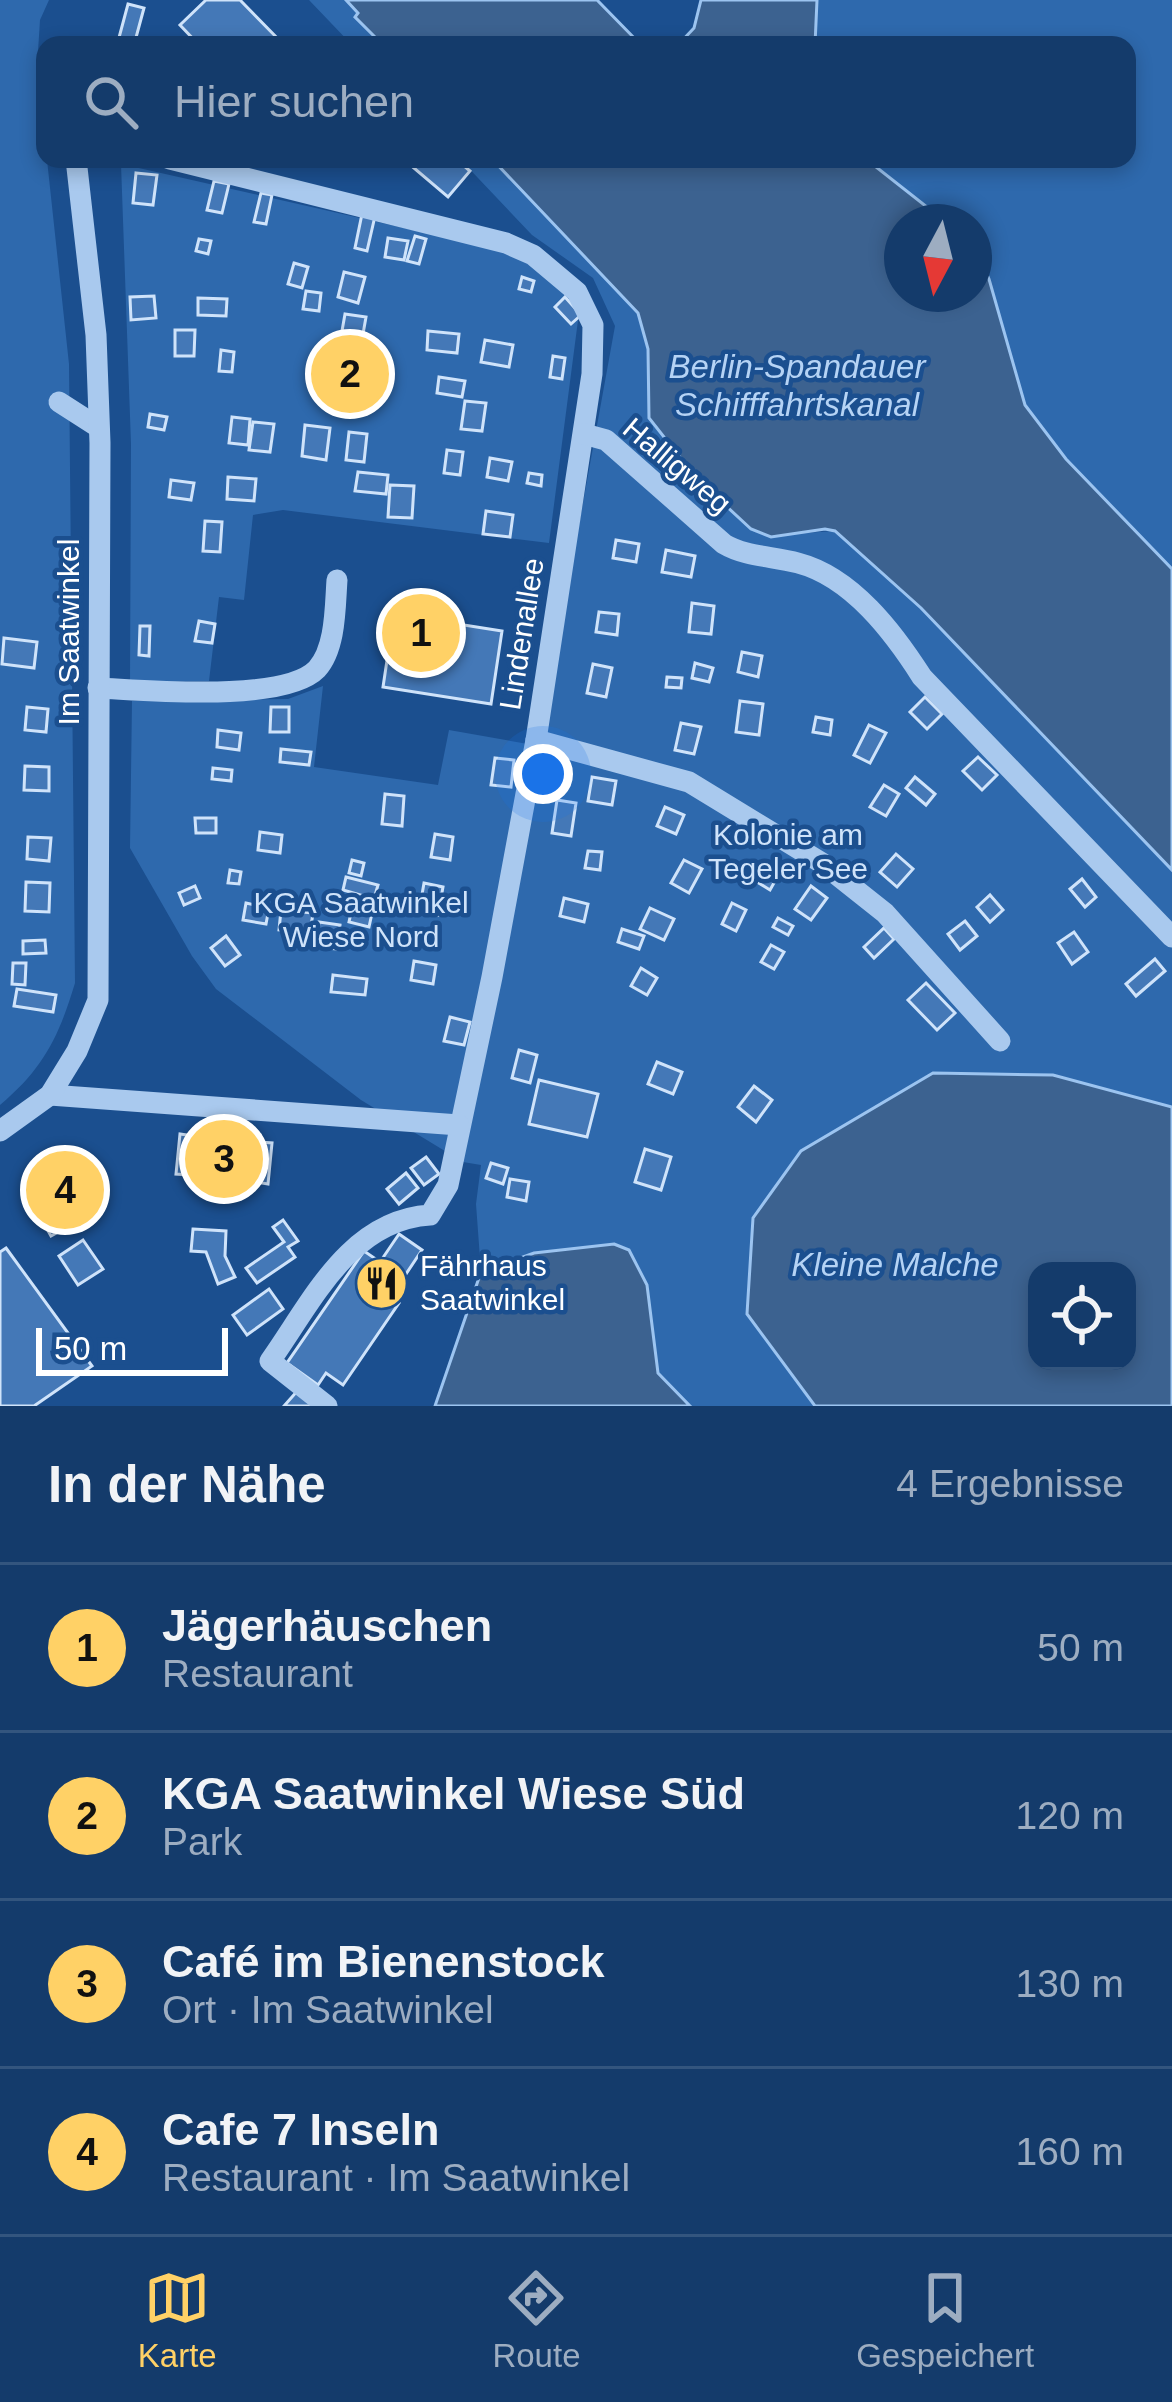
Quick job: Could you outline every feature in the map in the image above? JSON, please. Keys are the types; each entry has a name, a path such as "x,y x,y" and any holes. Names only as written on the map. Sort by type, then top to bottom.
{"street":[{"name":"Im Saatwinkel","path":"0,1131 50,1096 77,1051 98,1000 96,335 77,168"},
{"name":"Halligweg","path":"206,168 506,243 533,255 577,292 593,325 584,434 606,440 737,552 800,563 821,572 863,604 898,640 922,677 1172,937"},
{"path":"59,402 98,427"},
{"name":"Lindenallee","path":"459,1125 536,740 584,434"},
{"path":"98,688 219,693 300,681 320,667 332,634 338,580"},
{"path":"536,740 689,782 822,863 885,913 1000,1041"},
{"path":"50,1096 459,1125 448,1185 430,1215 389,1222 367,1235 346,1255 270,1361 327,1406"}],"green space":[{"path":"0,0 49,0 36,36 36,168 48,168 69,364 75,983 48,1050 0,1105"},
{"path":"309,0 346,0 374,36 343,36"},
{"path":"817,0 1172,0 1172,569 1066,459 1025,405 992,290 992,204 923,204 877,168 1136,168 1136,36 815,36"},
{"path":"121,168 139,168 532,257 580,305 549,543 283,510 253,515 244,600 219,597 209,681 130,682 131,444"},
{"name":"Kolonie am Tegeler See","path":"469,168 501,168 638,313 648,349 650,418 697,479 751,529 835,531 921,608 1172,870 1172,1107 1053,1075 933,1073 801,1151 753,1218 747,1314 815,1406 690,1406 658,1373 647,1285 614,1244 534,1253 481,1272 476,1204 481,1165 463,1162 361,1100 216,989 130,848 132,701 288,699 323,686 314,767 438,785 449,730 539,746 615,326 593,278 532,235"}],"water":[{"path":"346,0 597,0 632,36 374,36 355,17 358,13"},
{"path":"701,0 817,0 815,36 686,36 694,28"},
{"name":"Berlin-Spandauer Schifffahrtskanal","path":"501,168 877,168 923,204 884,204 884,312 992,312 992,290 1025,405 1066,459 1172,569 1172,870 921,608 835,531 771,537 751,529 697,479 649,418 648,349 638,313"},
{"name":"Kleine Malche","path":"933,1073 1053,1075 1172,1107 1172,1406 815,1406 747,1314 753,1218 801,1151"},
{"path":"614,1244 629,1250 647,1285 658,1373 690,1406 435,1406 481,1272 534,1253"}],"building":[{"path":"206,0 240,0 275,36 190,36 180,25"},
{"path":"128,4 144,8 136,36 119,36"},
{"path":"414,168 466,168 470,171 448,197"},
{"path":"136,173 157,175 153,205 133,203"},
{"path":"214,181 229,184 222,213 207,210"},
{"path":"261,193 272,195 266,224 254,222"},
{"path":"362,214 375,216 367,251 355,248"},
{"path":"415,236 426,239 419,264 407,261"},
{"path":"388,238 408,241 404,260 385,257"},
{"path":"199,239 211,241 208,254 196,251"},
{"path":"294,263 308,267 302,288 288,284"},
{"path":"344,272 365,277 358,303 338,297"},
{"path":"522,277 534,281 531,292 519,289"},
{"path":"306,291 321,293 319,311 303,309"},
{"path":"154,296 156,318 131,320 130,297"},
{"path":"565,297 581,315 571,324 555,307"},
{"path":"198,298 227,299 226,316 198,315"},
{"path":"345,314 366,317 363,334 342,331"},
{"path":"175,330 195,330 194,356 175,356"},
{"path":"428,331 459,334 457,353 427,350"},
{"path":"485,340 513,345 509,367 481,362"},
{"path":"221,350 234,352 232,372 219,371"},
{"path":"553,356 565,358 562,379 550,377"},
{"path":"439,377 465,381 462,397 437,393"},
{"path":"465,401 486,403 482,431 461,429"},
{"path":"150,414 167,417 164,430 148,427"},
{"path":"232,417 250,419 248,445 229,443"},
{"path":"253,422 274,424 270,452 249,450"},
{"path":"305,425 330,428 326,460 302,456"},
{"path":"349,432 367,434 364,462 346,460"},
{"path":"447,450 463,452 460,475 444,473"},
{"path":"490,458 512,462 508,481 487,477"},
{"path":"358,472 388,475 386,494 355,491"},
{"path":"529,473 542,475 541,486 527,483"},
{"path":"228,477 256,479 254,501 227,499"},
{"path":"171,480 194,483 191,500 169,497"},
{"path":"390,485 414,486 412,518 388,517"},
{"path":"486,511 513,515 510,537 483,534"},
{"path":"205,521 222,522 220,552 203,551"},
{"path":"616,540 639,544 636,562 613,558"},
{"path":"666,550 695,556 691,577 662,572"},
{"path":"692,603 714,606 711,634 689,632"},
{"path":"599,612 619,614 617,635 596,632"},
{"path":"394,614 502,631 491,704 383,687"},
{"path":"199,621 215,624 212,643 195,641"},
{"path":"140,626 150,626 149,656 139,655"},
{"path":"4,638 37,642 34,668 2,664"},
{"path":"742,652 762,656 758,677 738,672"},
{"path":"695,663 713,668 709,682 692,678"},
{"path":"593,664 612,668 606,697 587,693"},
{"path":"667,677 682,678 681,688 666,687"},
{"path":"925,697 942,714 927,729 910,712"},
{"path":"740,701 763,704 759,735 736,732"},
{"path":"27,707 48,709 46,732 25,730"},
{"path":"271,707 289,707 289,732 270,732"},
{"path":"816,717 832,720 830,735 813,732"},
{"path":"681,723 701,727 694,754 675,750"},
{"path":"869,725 886,733 870,763 854,755"},
{"path":"218,730 241,733 239,750 217,747"},
{"path":"281,749 311,752 309,765 280,762"},
{"path":"978,757 997,775 982,790 963,771"},
{"path":"495,758 514,760 511,787 491,785"},
{"path":"25,766 49,767 49,791 24,790"},
{"path":"213,768 232,770 231,781 212,779"},
{"path":"592,777 616,781 612,805 588,801"},
{"path":"915,777 935,794 926,805 906,788"},
{"path":"884,785 899,794 886,816 870,807"},
{"path":"385,794 404,796 402,826 382,824"},
{"path":"557,800 576,803 571,836 552,833"},
{"path":"665,807 684,815 676,834 657,826"},
{"path":"195,818 216,818 216,833 196,833"},
{"path":"260,832 282,835 280,853 258,850"},
{"path":"435,834 453,837 450,860 431,857"},
{"path":"28,837 51,838 49,861 27,859"},
{"path":"588,851 602,852 600,870 585,868"},
{"path":"896,854 913,869 897,887 880,872"},
{"path":"352,860 364,863 361,876 349,873"},
{"path":"684,860 702,869 689,893 671,883"},
{"path":"761,864 779,874 770,890 752,879"},
{"path":"230,870 241,872 239,884 228,883"},
{"path":"346,877 378,885 374,899 343,890"},
{"path":"1082,879 1096,897 1085,907 1070,889"},
{"path":"26,882 50,883 49,912 25,911"},
{"path":"424,883 443,887 438,915 419,912"},
{"path":"195,886 200,898 184,905 179,893"},
{"path":"811,886 827,898 811,920 795,909"},
{"path":"990,895 1003,910 990,922 977,907"},
{"path":"564,898 588,904 584,922 560,916"},
{"path":"354,899 374,904 369,927 349,922"},
{"path":"246,903 269,908 266,924 243,920"},
{"path":"732,903 746,910 736,931 722,924"},
{"path":"650,908 674,919 664,940 640,929"},
{"path":"281,910 313,913 310,933 279,930"},
{"path":"778,918 793,926 788,935 773,927"},
{"path":"965,921 977,936 960,950 948,934"},
{"path":"319,922 340,925 338,949 316,947"},
{"path":"884,928 894,939 874,958 864,947"},
{"path":"622,929 644,936 639,949 618,942"},
{"path":"1074,932 1088,952 1072,964 1058,943"},
{"path":"226,936 240,955 225,966 211,948"},
{"path":"45,940 46,953 23,954 23,941"},
{"path":"771,945 784,952 774,969 761,962"},
{"path":"1155,959 1165,971 1136,996 1126,984"},
{"path":"414,961 436,965 433,984 411,980"},
{"path":"13,963 26,963 25,985 12,984"},
{"path":"641,968 657,978 647,995 631,986"},
{"path":"333,975 367,979 365,995 331,992"},
{"path":"926,983 955,1013 937,1030 908,1000"},
{"path":"17,989 56,995 53,1012 14,1006"},
{"path":"450,1017 470,1022 464,1045 444,1041"},
{"path":"519,1050 537,1055 530,1083 512,1078"},
{"path":"657,1062 682,1072 673,1094 648,1084"},
{"path":"539,1080 598,1094 587,1137 529,1124"},
{"path":"754,1086 772,1100 756,1122 738,1107"},
{"path":"194,1129 260,1135 259,1142 272,1143 268,1184 176,1174 180,1134 194,1136"},
{"path":"645,1149 671,1157 661,1190 635,1182"},
{"path":"90,1157 106,1186 76,1202 84,1218 51,1236 26,1192"},
{"path":"426,1157 439,1174 424,1185 411,1168"},
{"path":"491,1163 508,1168 503,1184 486,1178"},
{"path":"406,1173 418,1188 399,1204 387,1189"},
{"path":"510,1179 529,1182 526,1201 507,1197"},
{"path":"283,1220 298,1241 288,1247 295,1257 257,1283 246,1268 284,1242 273,1227"},
{"path":"193,1229 226,1231 225,1256 235,1277 218,1284 206,1252 191,1251"},
{"path":"399,1234 422,1250 390,1298 399,1303 343,1385 326,1373 318,1385 287,1363 364,1251 380,1262"},
{"path":"83,1240 103,1269 78,1285 59,1256"},
{"path":"6,1248 92,1366 34,1406 0,1406 0,1252"},
{"path":"269,1289 283,1309 247,1335 233,1315"},
{"path":"299,1389 318,1406 284,1406"}],"place":[{"name":"KGA Saatwinkel Wiese Süd","path":"350,374"},
{"name":"Jägerhäuschen","path":"421,633"},
{"name":"Café im Bienenstock","path":"224,1159"},
{"name":"Cafe 7 Inseln","path":"65,1190"},
{"name":"Fährhaus Saatwinkel","path":"381,1283"}],"park label":[{"name":"KGA Saatwinkel Wiese Nord","path":"361,920"}]}
